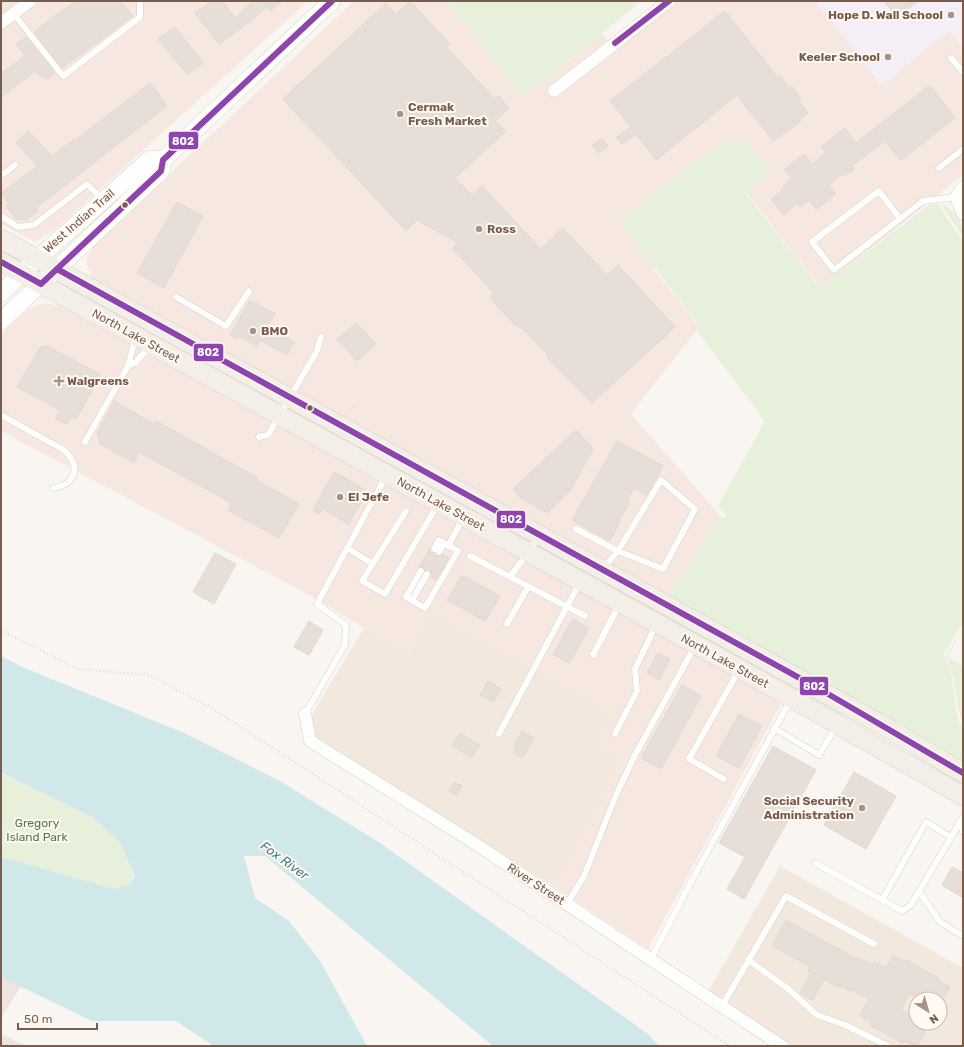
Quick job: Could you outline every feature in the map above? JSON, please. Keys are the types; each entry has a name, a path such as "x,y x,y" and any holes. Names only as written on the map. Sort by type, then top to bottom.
{"main road":[{"name":"West Indian Trail","path":"1,321 161,172 162,160 332,1"},
{"name":"West Indian Trail","path":"1,293 21,273 150,159 162,160"},
{"name":"North Lake Street","path":"1,239 829,695 963,773"},
{"name":"North Lake Street","path":"1,262 740,669 963,796"}],"street":[{"path":"1,23 30,1"},
{"path":"554,91 669,1"},
{"path":"960,192 963,214"},
{"name":"River Street","path":"305,714 310,740 567,904 782,1046"}],"lane":[{"path":"14,14 63,76 140,17 140,1"},
{"path":"952,58 963,72"},
{"path":"939,168 963,149"},
{"path":"1,176 15,165"},
{"path":"1,216 18,227 34,225 87,184 103,200"},
{"path":"900,219 879,191 812,242 834,270 900,219 923,201 960,192"},
{"path":"176,297 226,326 249,291"},
{"path":"260,437 268,435 317,351 322,337"},
{"path":"128,366 136,362 143,340"},
{"path":"85,442 128,366 129,359 135,345 143,340"},
{"path":"1,415 64,450 70,456 74,463 75,472 71,479 63,487 54,488"},
{"path":"305,714 345,645 346,625 317,604 387,474"},
{"path":"576,529 618,551 663,569 695,509 661,480 618,551 601,569"},
{"path":"406,511 362,581 385,594 438,503"},
{"path":"446,544 464,517"},
{"path":"510,577 540,536"},
{"path":"424,573 406,597 425,608 458,551 439,540 436,551"},
{"path":"347,548 373,564"},
{"path":"470,556 585,616"},
{"path":"499,734 581,581"},
{"path":"507,624 528,587"},
{"path":"593,655 620,603"},
{"path":"615,734 637,691 635,669 657,624"},
{"path":"567,904 584,876 616,795 635,755 696,645"},
{"path":"724,779 689,759 740,669"},
{"path":"651,959 774,728 792,698"},
{"path":"774,728 819,755 838,724"},
{"path":"961,819 963,832"},
{"path":"815,863 902,911 911,905 920,891 961,819"},
{"path":"882,900 926,822 951,837"},
{"path":"920,891 940,922 963,936"},
{"path":"722,1006 786,896 874,944"},
{"path":"748,960 787,988 817,1015 845,1025 888,1046"}],"path":[{"path":"1,630 78,669 149,675 218,712 730,1046"}],"shaded area":[{"path":"1,1 29,1 1,21"},
{"path":"39,1 308,1 57,228 35,242 1,224 1,30"},
{"path":"354,1 446,1 472,31 521,98 547,79 602,34 608,41 660,1 816,1 882,85 950,30 963,47 963,175 821,288 746,192 652,267 699,327 631,414 732,529 686,608 93,279 87,265 87,256 97,242"},
{"name":"Keeler School","path":"816,1 963,1 963,47 950,30 882,85"},
{"path":"45,303 77,310 783,700 648,949 555,887 618,760 592,746 611,713 431,613 408,654 309,595 1,431 1,334 28,309"},
{"path":"431,613 612,713 618,760 555,887 314,736 311,716 364,628 408,654"},
{"path":"780,866 963,968 963,1046 792,1046 708,992"},
{"path":"1,977 21,986 1,1019"},
{"path":"1,1034 26,1046 1,1046"}],"green space":[{"path":"446,1 641,1 547,79 521,98 472,31"},
{"path":"729,139 748,142 771,174 746,194 820,288 929,205 938,204 963,242 963,622 944,654 951,672 957,716 963,730 963,765 667,598 676,580 686,571 713,524 727,516 718,506 765,421 697,331 700,327 619,222 640,206 652,191 670,181 685,168"},
{"path":"941,204 950,209 960,221 963,237"},
{"path":"597,580 637,598 859,723 815,702"},
{"path":"963,628 948,657 963,666 963,723 950,665 946,657"},
{"name":"Gregory Island Park","path":"1,772 94,818 120,842 135,876 130,885 114,889 1,857"}],"water":[{"name":"Fox River","path":"1,656 22,667 184,733 278,780 380,843 648,1034 659,1046 493,1046 265,856 244,856 255,898 289,921 320,961 367,1046 214,1046 176,1021 92,1021 1,977 1,857 114,889 130,885 135,876 120,842 94,818 1,772"}],"building":[{"path":"75,1 121,1 133,16 62,68 34,32"},
{"path":"211,1 222,1 235,18 253,1 282,1 271,11 267,6 252,20 219,44 195,13"},
{"path":"410,1 450,44 446,47 495,99 499,96 509,108 495,121 506,131 455,178 472,195 482,186 541,249 563,228 607,275 618,265 675,327 592,403 547,358 549,356 524,330 513,323 494,302 490,296 494,293 453,249 457,242 417,220 406,231 283,99 386,3 396,14"},
{"path":"884,1 918,1 897,18"},
{"path":"725,11 778,78 780,76 789,88 792,86 801,99 799,101 808,113 800,119 801,121 773,141 737,95 656,160 636,134 622,144 617,137 631,127 610,101"},
{"path":"175,27 203,63 187,74 158,39"},
{"path":"26,37 55,73 48,79 34,72 1,97 1,74 25,56 16,44"},
{"path":"150,83 167,106 36,208 38,211 26,220 16,219 6,206 9,204 1,193 38,166 16,143 28,131 52,156"},
{"path":"930,85 955,118 901,160 885,141 852,166 854,169 844,176 842,174 829,185 836,194 816,209 809,200 800,207 797,204 784,215 771,199 785,188 783,186 792,178 785,169 804,154 812,164 826,153 821,147 845,128 856,143"},
{"path":"602,138 608,146 598,153 592,145"},
{"path":"177,202 203,216 164,288 137,273"},
{"name":"BMO","path":"250,300 275,314 267,327 294,342 287,355 260,340 257,346 240,337 238,339 230,335"},
{"path":"356,323 376,344 357,361 337,339"},
{"name":"Walgreens","path":"47,346 101,375 76,419 71,417 67,424 55,418 60,410 17,387 40,348"},
{"path":"114,401 154,424 156,421 258,478 256,480 299,504 279,538 228,510 232,503 139,452 134,463 100,444 97,434"},
{"path":"576,430 593,449 571,489 547,513 522,499 513,489"},
{"path":"617,441 663,466 647,495 634,488 626,502 629,503 610,541 572,520"},
{"path":"334,472 364,489 365,495 349,524 323,509 319,514 313,510"},
{"path":"430,548 430,552 437,556 443,554 449,558 436,580 431,577 430,570 425,570 423,567 419,567"},
{"path":"215,553 236,564 214,604 193,592"},
{"path":"462,575 500,596 485,621 447,600"},
{"path":"573,619 589,628 569,663 553,654"},
{"path":"309,621 323,630 309,655 294,647"},
{"path":"658,653 670,659 659,680 647,673"},
{"path":"488,681 501,689 493,702 480,695"},
{"path":"682,685 701,696 661,769 641,758"},
{"path":"739,714 762,726 739,768 716,756"},
{"path":"522,731 534,738 522,758 513,753 517,747 514,745"},
{"path":"460,733 480,745 471,758 452,745"},
{"path":"773,746 816,770 744,899 727,889 745,857 719,843"},
{"name":"Social Security Administration","path":"854,772 896,796 866,849 824,825"},
{"path":"454,782 462,786 456,795 449,791"},
{"path":"952,867 963,873 963,898 942,885"},
{"path":"786,920 855,958 856,957 873,965 874,961 886,968 893,956 905,962 906,960 939,978 938,981 950,987 948,991 908,991 908,996 901,1010 908,1014 908,1031 926,1031 917,1046 904,1041 903,1043 870,1025 872,1022 860,1016 869,999 851,989 850,991 841,986 840,988 824,979 813,1000 800,993 811,972 808,970 810,966 772,946"}],"transit line":[{"name":"802","path":"41,284 161,171 163,160 332,1"},
{"name":"802","path":"615,43 669,1"},
{"name":"802","path":"1,262 41,284"},
{"name":"802","path":"57,269 823,691 963,773"}],"place":[{"name":"Hope D. Wall School","path":"951,15"},
{"name":"Keeler School","path":"888,57"},
{"name":"Cermak Fresh Market","path":"400,114"},
{"name":"Ross","path":"479,229"},
{"name":"BMO","path":"253,331"},
{"name":"Walgreens","path":"59,381"},
{"name":"El Jefe","path":"340,497"},
{"name":"Social Security Administration","path":"862,808"}]}
